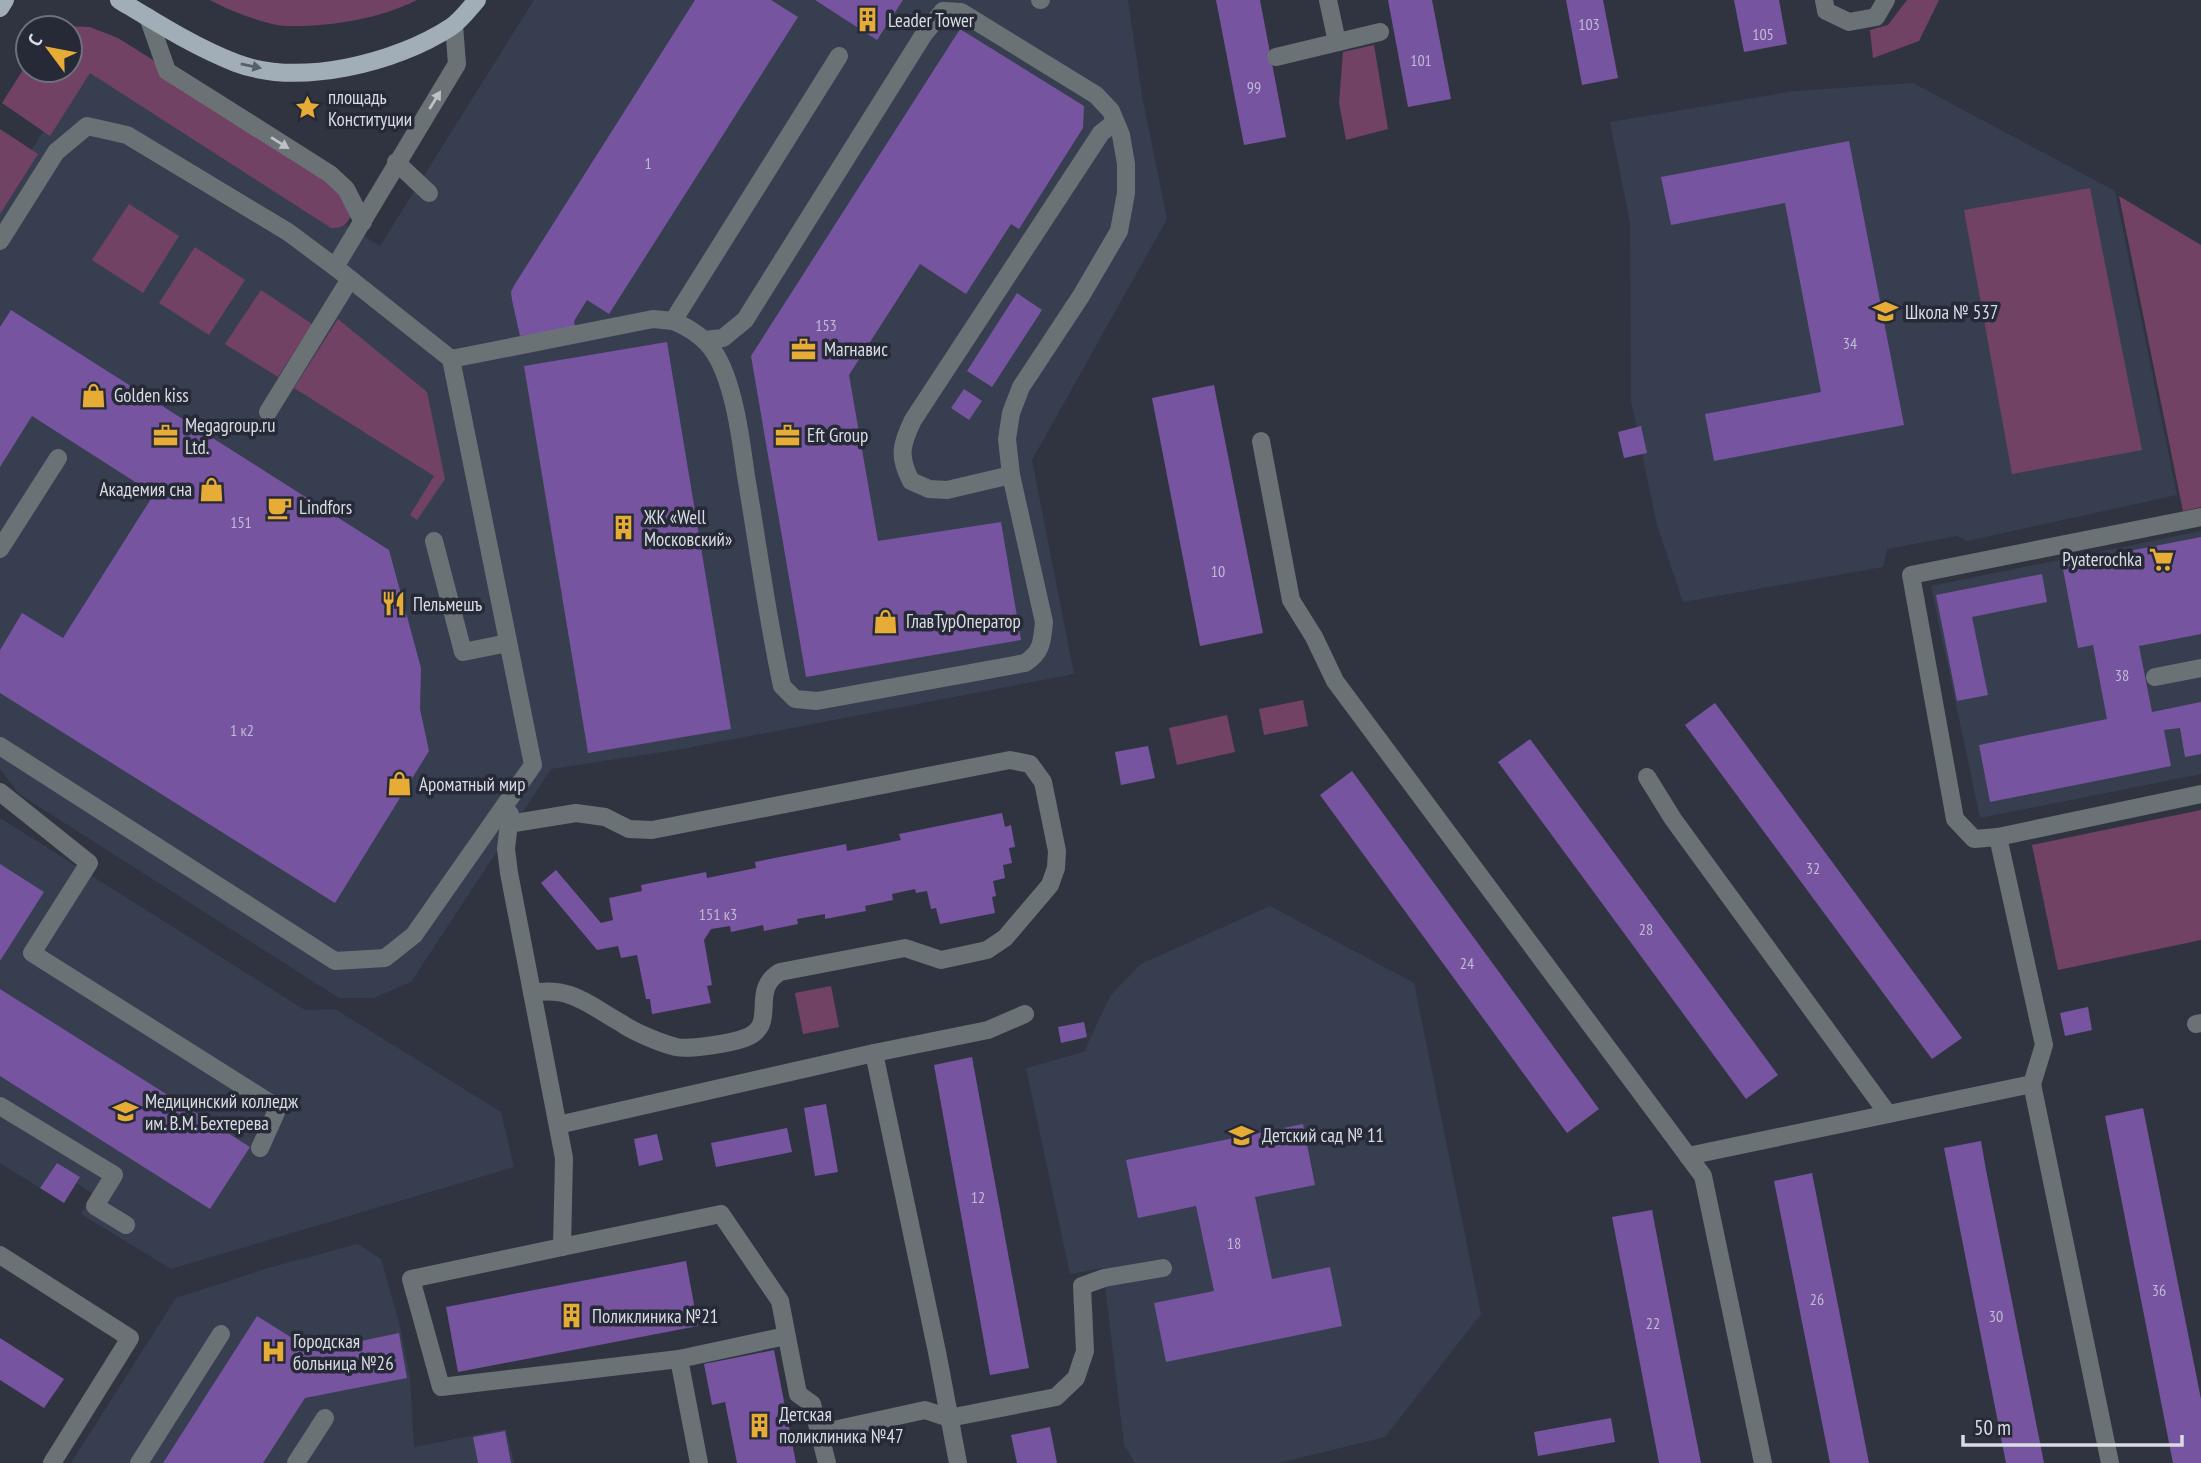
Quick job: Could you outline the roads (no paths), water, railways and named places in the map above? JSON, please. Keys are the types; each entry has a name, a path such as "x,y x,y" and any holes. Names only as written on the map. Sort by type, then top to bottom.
{"main road":[{"path":"0,8 5,0"},
{"path":"119,0 187,41 239,64 271,71 304,72 342,68 387,57 454,25 477,0"}],"lane":[{"path":"1328,0 1337,42"},
{"path":"1824,0 1826,10 1849,22 1875,17 1886,0"},
{"path":"451,359 653,319 673,321 689,327 705,340 715,354 737,422 782,686 795,699 817,701 1024,663 1037,655 1044,622 1011,475 1007,439 1011,413 1021,387 1081,296 1119,231 1126,193 1126,164 1121,135 1111,111 1096,95 961,12 943,11 924,34 745,320 723,338 705,340"},
{"path":"148,17 167,71 330,174 346,189 363,222"},
{"path":"335,267 457,64 454,25"},
{"path":"1276,57 1380,32"},
{"path":"673,321 839,56"},
{"path":"1011,475 947,490 929,489 911,481 903,466 902,443 913,420 1011,269 1101,134 1115,121"},
{"path":"0,241 56,152 87,126 127,135 288,232 451,359 533,765 414,935 384,958 335,961 0,746"},
{"path":"396,163 429,193"},
{"path":"268,412 350,279"},
{"path":"1261,441 1291,600 1314,637 1335,681 1703,1176 1763,1463"},
{"path":"0,549 58,458"},
{"path":"2201,517 1911,575 1955,819 1974,839 1998,838 2201,794"},
{"path":"434,541 463,652 508,643"},
{"path":"2155,677 2201,668"},
{"path":"508,824 576,813 605,817 629,829 652,830 1010,760 1030,764 1043,782 1057,851 1056,868 1050,885 1005,938 987,950 941,960 905,948 780,972 769,979 764,991 763,1019 758,1030 746,1038 695,1048 676,1047 624,1025 580,997 559,991 532,993"},
{"path":"1647,777 1673,819 1888,1114"},
{"path":"517,787 508,824 506,849 564,1158 562,1247"},
{"path":"0,792 89,863 32,953 278,1108 260,1148"},
{"path":"1998,838 2044,1045 2032,1084 2110,1463"},
{"path":"558,1125 874,1053 988,1030 1025,1014"},
{"path":"874,1053 958,1463"},
{"path":"1688,1156 2032,1084"},
{"path":"0,1106 114,1175 95,1206 126,1225"},
{"path":"786,1336 679,1359 441,1387 411,1279 721,1214 780,1301 798,1394 812,1404 827,1463"},
{"path":"0,1255 130,1338 52,1463"},
{"path":"820,1433 925,1410 949,1418 1056,1397 1076,1378 1085,1351 1082,1286 1104,1278 1164,1268"},
{"path":"139,1463 221,1334"},
{"path":"679,1359 699,1463"},
{"path":"296,1463 325,1418"}],"place":[{"name":"Leader Tower","path":"868,20"},
{"name":"площадь Конституции","path":"308,108"},
{"name":"Школа № 537","path":"1885,312"},
{"name":"Магнавис","path":"804,349"},
{"name":"Golden kiss","path":"94,395"},
{"name":"Eft Group","path":"787,435"},
{"name":"Megagroup.ru Ltd.","path":"165,436"},
{"name":"Академия сна","path":"212,489"},
{"name":"Lindfors","path":"279,507"},
{"name":"ЖК «Well Московский»","path":"624,528"},
{"name":"Pyaterochka","path":"2162,559"},
{"name":"Пельмешъ","path":"393,604"},
{"name":"ГлавТурОператор","path":"886,621"},
{"name":"Ароматный мир","path":"399,784"},
{"name":"Медицинский колледж им. В.М. Бехтерева","path":"125,1112"},
{"name":"Детский сад № 11","path":"1242,1135"},
{"name":"Поликлиника №21","path":"572,1316"},
{"name":"Городская больница №26","path":"273,1352"},
{"name":"Детская поликлиника №47","path":"759,1425"}]}
